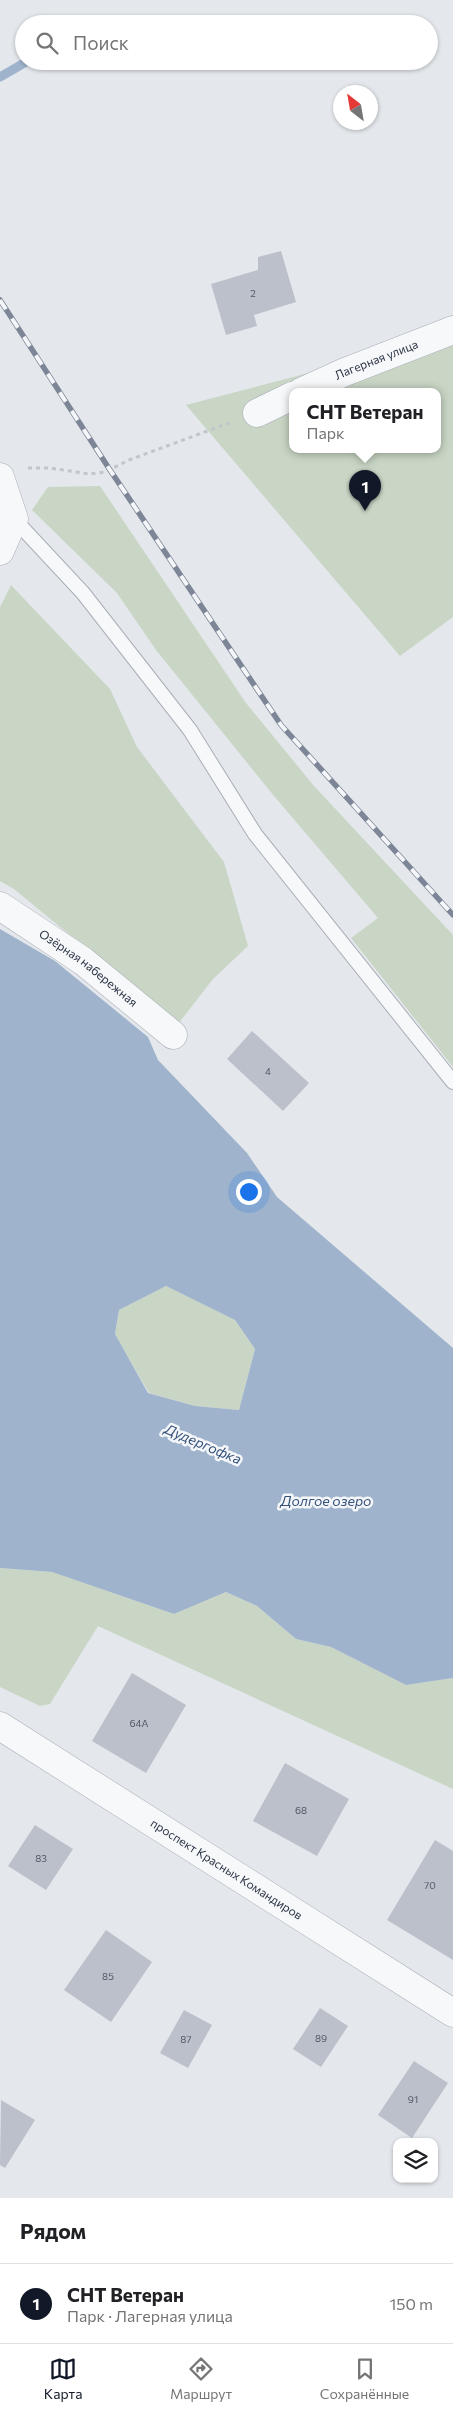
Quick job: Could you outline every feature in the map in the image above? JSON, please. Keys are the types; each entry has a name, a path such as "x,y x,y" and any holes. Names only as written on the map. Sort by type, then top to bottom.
{"street":[{"name":"Лагерная улица","path":"310,388 345,372 453,330"},
{"path":"257,413 289,397"},
{"path":"0,551 14,519 10,472"},
{"name":"Озёрная набережная","path":"0,906 83,961 173,1035"},
{"name":"проспект Красных Командиров","path":"0,1726 453,2013"}],"lane":[{"path":"14,519 83,593 190,730 255,834 453,1082"}],"path":[{"path":"10,472 50,468 89,474 105,472 129,460 257,413"}],"green space":[{"path":"453,315 453,617 400,656 186,405 316,371"},
{"path":"100,486 246,703 314,786 453,935 453,1067 351,938 378,918 274,796 156,650 117,593 32,510 48,487"},
{"path":"11,585 110,689 137,747 224,862 248,946 213,979 178,1024 14,889 0,881 0,607"},
{"path":"166,1286 235,1320 255,1349 239,1410 195,1406 149,1393 115,1335 119,1310"},
{"path":"0,1568 52,1572 174,1614 226,1592 257,1606 296,1639 331,1647 406,1685 453,1678 453,1789 98,1626 50,1704 40,1706 0,1687"}],"water":[{"name":"Долгое озеро","path":"0,929 55,961 148,1037 158,1060 247,1153 277,1197 453,1348 453,1678 406,1685 331,1647 296,1639 257,1606 226,1592 174,1614 52,1572 0,1568","holes":["166,1286 235,1320 255,1349 239,1410 195,1406 148,1393 115,1334 119,1310"]}],"building":[{"path":"281,251 296,302 254,315 257,326 226,335 211,284 258,270 258,257"},
{"path":"252,1031 309,1083 283,1111 227,1059"},
{"path":"132,1673 186,1705 146,1773 92,1741"},
{"path":"285,1763 349,1799 317,1856 253,1821"},
{"path":"35,1825 73,1849 46,1890 8,1866"},
{"path":"435,1840 453,1851 453,1960 387,1920"},
{"path":"106,1930 152,1962 111,2022 64,1990"},
{"path":"320,2008 348,2026 321,2067 293,2049"},
{"path":"184,2010 212,2025 188,2068 160,2053"},
{"path":"414,2061 448,2083 412,2138 378,2115"},
{"path":"1,2100 35,2120 5,2168 0,2165"}],"waterway":[{"path":"0,77 15,68"}],"railway":[{"path":"0,300 110,470 281,725 453,915"}],"place":[{"name":"СНТ Ветеран","path":"365,511"}],"water label":[{"name":"Дудергофка","path":"203,1444"}]}
